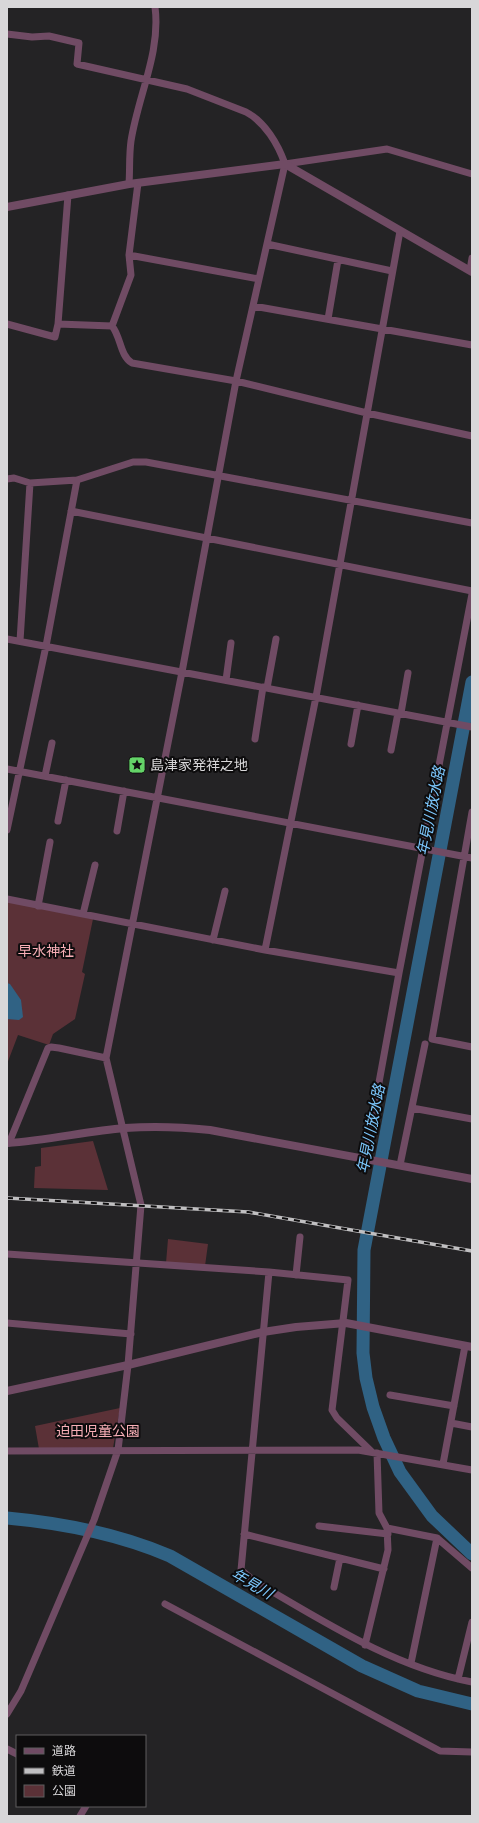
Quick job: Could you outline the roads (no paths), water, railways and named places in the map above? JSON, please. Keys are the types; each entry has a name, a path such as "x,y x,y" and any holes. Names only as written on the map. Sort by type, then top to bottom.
{"street":[{"path":"129,184 131,141 147,79 157,23 155,7"},
{"path":"7,36 49,36 79,43 77,64 147,79 210,97 253,116 274,141 285,164 471,271 472,258"},
{"path":"7,207 129,184 387,149 472,174"},
{"path":"7,1714 21,1691 94,1520 118,1450 131,1334 141,1205 124,1128 106,1058 208,539 236,381 285,164"},
{"path":"112,326 131,275 128,255 138,183"},
{"path":"7,324 55,337 58,324 68,195"},
{"path":"265,950 316,697 400,230"},
{"path":"267,244 392,271"},
{"path":"128,255 259,279"},
{"path":"328,319 338,260"},
{"path":"253,306 472,345"},
{"path":"58,324 112,326 116,331 125,356 128,361 132,363 152,365 236,381 367,413 472,436"},
{"path":"7,479 14,478 30,483 77,480 133,462 146,462 472,523"},
{"path":"7,830 18,771 46,646 77,480"},
{"path":"20,641 30,483"},
{"path":"71,511 472,593 398,973 365,1159"},
{"path":"7,639 472,727"},
{"path":"255,739 276,639"},
{"path":"226,680 231,643"},
{"path":"391,750 408,673"},
{"path":"352,744 358,705"},
{"path":"45,776 52,743"},
{"path":"7,769 423,848 468,858"},
{"path":"58,820 66,780"},
{"path":"117,831 124,791"},
{"path":"472,812 468,858 432,1039 472,1047"},
{"path":"38,906 50,842"},
{"path":"83,914 95,865"},
{"path":"213,940 225,891"},
{"path":"7,899 132,925 398,973"},
{"path":"397,1165 412,1108 425,1044"},
{"path":"106,1058 59,1048 48,1048 8,1143 52,1139 124,1128 182,1127 210,1130 472,1179"},
{"path":"412,1108 472,1119"},
{"path":"296,1275 300,1237"},
{"path":"7,1254 269,1272 348,1280 344,1323 332,1410 337,1418 374,1452 380,1513 387,1531 388,1550 365,1644"},
{"path":"269,1272 240,1567 243,1574 365,1644 438,1674 472,1682"},
{"path":"7,1323 131,1334"},
{"path":"7,1391 128,1365 263,1332 296,1327 344,1323 469,1346 454,1406 443,1464"},
{"path":"390,1395 454,1406"},
{"path":"451,1423 472,1427"},
{"path":"7,1451 118,1450 374,1452 472,1470"},
{"path":"319,1526 387,1531 437,1538 472,1568"},
{"path":"244,1534 384,1569"},
{"path":"411,1663 437,1538"},
{"path":"334,1587 340,1558"},
{"path":"165,1604 440,1750 472,1752"},
{"path":"458,1679 472,1622"},
{"path":"7,1749 16,1754"},
{"path":"80,1816 85,1807"}],"water":[{"path":"7,983 10,984 21,1000 23,1017 19,1020 7,1019"}],"waterway":[{"name":"年見川放水路","path":"472,682 364,1250 363,1353 366,1378 373,1407 384,1438 400,1472 432,1516 472,1554"},
{"name":"年見川","path":"7,1518 69,1526 131,1541 151,1548 170,1556 362,1666 418,1691 472,1704"}],"railway":[{"path":"7,1198 248,1212 472,1251"}],"place":[{"name":"島津家発祥之地","path":"137,765"}],"park label":[{"name":"早水神社","path":"46,951"},
{"name":"迫田児童公園","path":"98,1431"}]}
